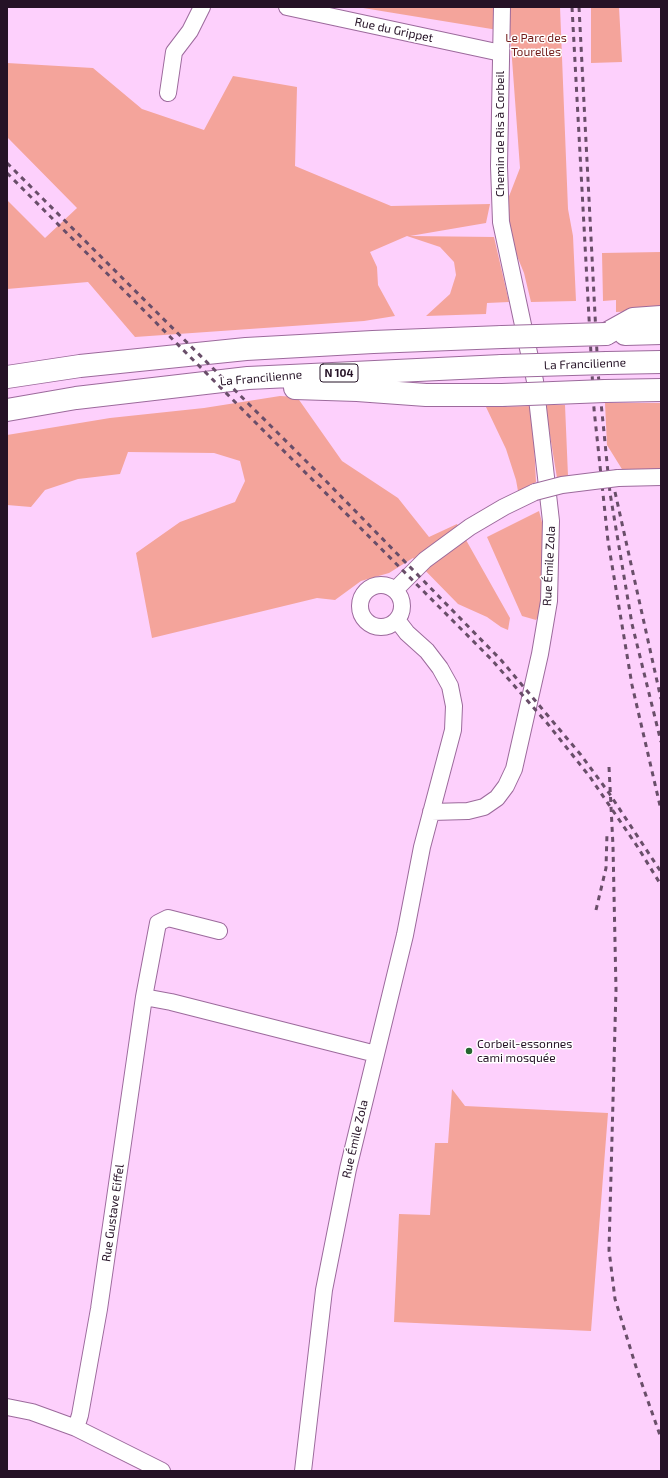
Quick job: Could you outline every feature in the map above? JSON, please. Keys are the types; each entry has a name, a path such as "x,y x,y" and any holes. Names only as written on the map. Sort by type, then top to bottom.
{"highway":[{"path":"606,334 633,319 661,318"},
{"path":"7,377 80,366 246,349 502,337 661,333"},
{"name":"La Francilienne","path":"7,410 76,398 248,378 502,366 661,362"},
{"path":"178,387 358,390 442,396 661,390"}],"street":[{"path":"168,93 174,52 190,32 202,7"},
{"name":"Rue du Grippet","path":"287,7 501,53"},
{"name":"Chemin de Ris à Corbeil","path":"502,7 499,166 500,215 510,260"},
{"name":"Rue Émile Zola","path":"431,812 468,811 484,807 497,798 506,786 514,769 540,654 549,600 551,521 534,381 510,260"},
{"path":"394,590 425,560 470,527 504,507 535,492 562,485 618,478 661,477"},
{"path":"381,585 394,590 401,600 402,609 397,620 387,627 376,627 364,620 360,608 362,596 373,586 381,585"},
{"name":"Rue Émile Zola","path":"303,1471 324,1290 348,1169 405,935 431,812 453,730 454,706 450,686 440,668 427,651 397,620"},
{"name":"Rue Gustave Eiffel","path":"76,1428 80,1415 99,1309 144,997 158,924 168,918 219,931"},
{"path":"144,997 171,1002 376,1054"},
{"path":"7,1407 32,1412 76,1428 162,1471"}],"green space":[{"name":"Le Parc des Tourelles","path":"357,7 560,7 568,209 573,236 576,301 531,302 524,273 515,251 506,204 520,168 510,32"},
{"path":"591,7 619,7 622,62 591,63"},
{"path":"7,63 93,68 142,109 204,130 233,76 297,87 295,166 391,206 490,204 486,223 410,236 494,237 509,302 487,303 486,314 426,316 450,294 456,275 454,262 440,247 407,236 370,252 377,267 378,285 395,316 364,321 135,337 88,282 7,289 7,200 45,238 77,208 7,137"},
{"path":"661,252 661,310 616,312 616,300 603,301 602,253"},
{"path":"280,396 297,397 342,461 398,498 429,537 457,524 510,618 508,630 487,617 458,604 413,558 389,573 361,581 335,600 317,598 152,638 136,553 180,522 235,502 245,481 240,461 214,453 128,452 120,474 78,479 45,490 31,507 7,505 7,435 110,418 204,408"},
{"path":"605,403 661,403 661,471 625,474 607,445"},
{"path":"545,405 565,405 568,476 557,478"},
{"path":"532,406 536,482 518,491 506,449 486,407"},
{"path":"539,511 543,526 541,611 536,620 522,616 487,537"},
{"path":"452,1089 465,1106 608,1113 591,1331 394,1322 399,1214 430,1215 435,1143 448,1143"}],"railway":[{"path":"572,7 594,409 608,541 632,685 661,810"},
{"path":"579,7 598,372 610,493 632,624 661,742"},
{"path":"7,163 325,480 501,660 581,755 609,793 661,872"},
{"path":"7,173 491,659 547,723 590,777 637,846 661,885"},
{"path":"615,492 661,699"},
{"path":"609,767 613,846 616,989 609,1250 615,1299 637,1370 661,1438"},
{"path":"596,910 606,868 607,833"}],"place":[{"name":"Corbeil-essonnes cami mosquée","path":"469,1051"}]}
